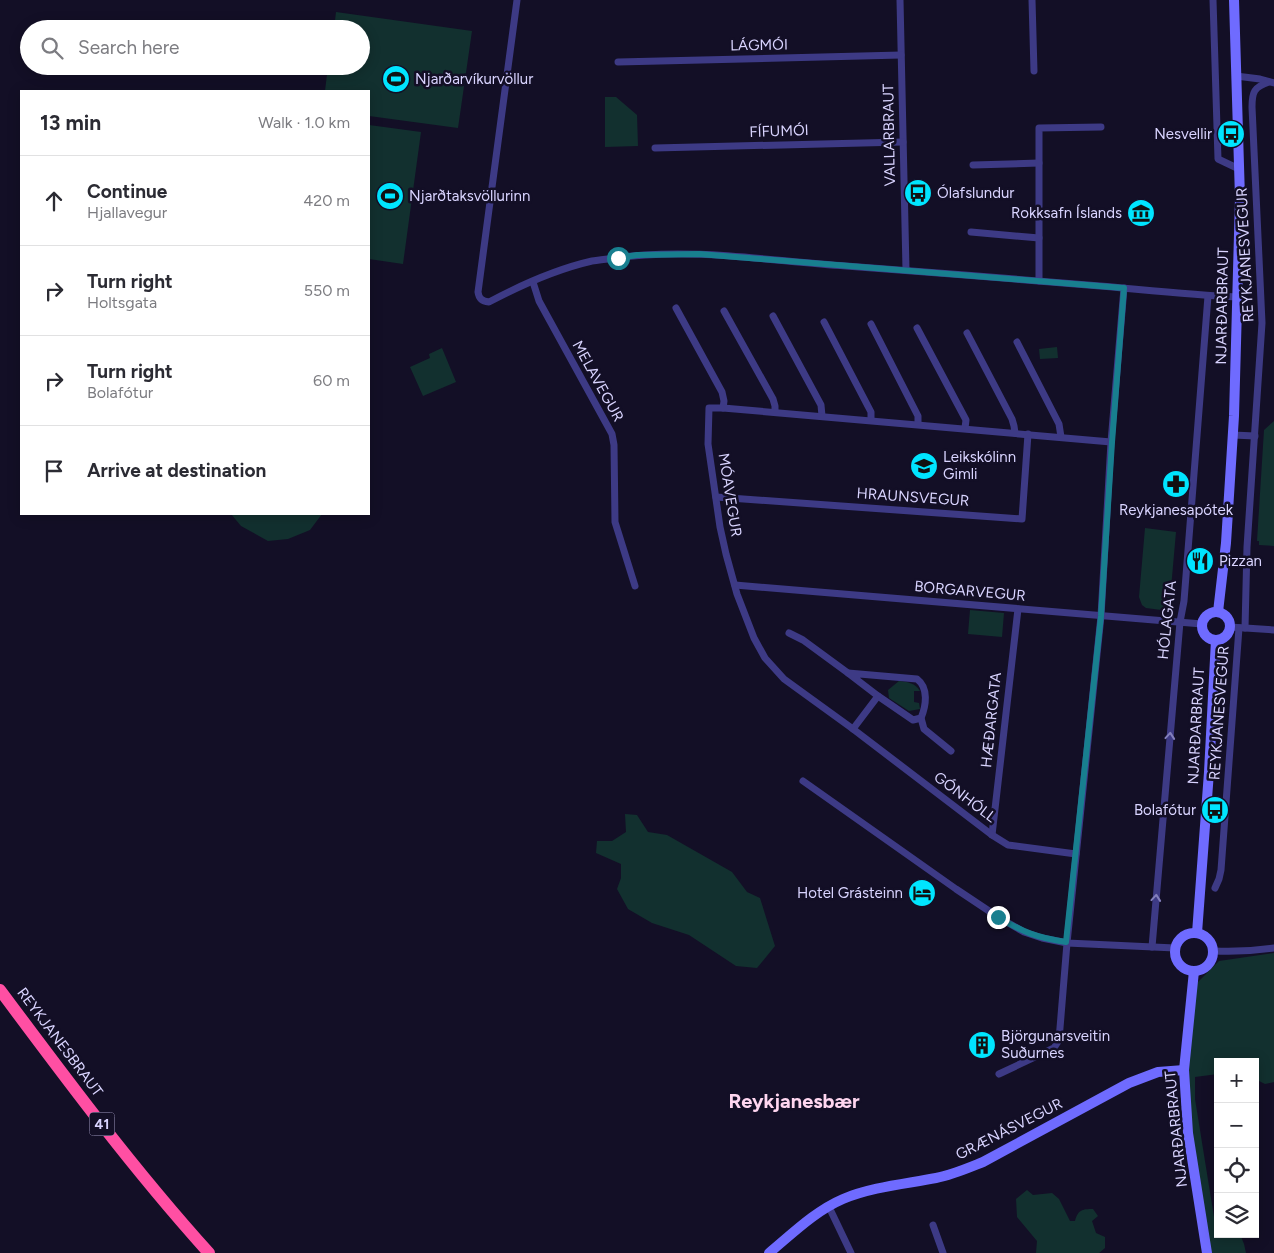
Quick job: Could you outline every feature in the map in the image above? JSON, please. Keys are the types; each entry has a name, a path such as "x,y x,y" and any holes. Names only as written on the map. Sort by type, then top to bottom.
{"highway":[{"name":"REYKJANESBRAUT","path":"0,990 132,1162 209,1253"}],"main road":[{"name":"NJARÐARBRAUT","path":"1218,612 1226,543 1233,435 1240,198 1234,0"},
{"path":"1218,612 1222,613 1238,628 1229,631 1224,638 1216,640 1207,637 1202,629 1202,624 1209,613 1218,612"},
{"name":"NJARÐARBRAUT","path":"1197,933 1209,772 1216,640"},
{"path":"1197,933 1207,937 1214,951 1210,963 1206,967 1194,971 1183,968 1179,964 1175,948 1177,942 1186,934 1197,933"},
{"name":"NJARÐARBRAUT","path":"1194,971 1184,1070 1188,1133 1207,1253"},
{"name":"GRÆNÁSVEGUR","path":"769,1253 809,1220 844,1199 868,1191 960,1172 983,1162 1129,1083 1158,1072 1184,1070"}],"street":[{"path":"517,0 478,292 479,298 483,301 489,302 553,274 592,261 637,255 670,254 699,254 1237,297"},
{"name":"VALLARBRAUT","path":"900,0 906,270"},
{"path":"1032,0 1034,71"},
{"path":"1213,0 1218,159 1239,170"},
{"name":"LÁGMÓI","path":"618,62 901,55"},
{"path":"1236,76 1247,76 1272,82"},
{"name":"REYKJANESVEGUR","path":"1215,888 1221,870 1238,628 1248,547 1262,323 1252,95 1260,85 1272,82"},
{"path":"1039,281 1039,128 1102,127"},
{"name":"FÍFUMÓI","path":"655,148 903,142"},
{"path":"974,165 1039,163"},
{"path":"971,232 1039,238"},
{"name":"MELAVEGUR","path":"533,282 539,301 612,434 614,445 615,522 635,586"},
{"path":"999,1074 1054,1048 1059,1040 1066,942 1101,616 1124,288"},
{"name":"HÓLAGATA","path":"1152,947 1180,622 1184,601 1208,296"},
{"path":"676,308 722,392 723,408 1112,442"},
{"path":"724,311 773,399 775,412"},
{"path":"773,316 821,404 822,416"},
{"path":"824,322 871,412 871,420"},
{"path":"871,324 918,416 918,424"},
{"path":"918,328 966,420 965,428"},
{"path":"968,333 1012,419 1015,433"},
{"path":"1018,342 1060,424 1061,437"},
{"name":"MÓAVEGUR","path":"723,408 709,408 708,444 720,527 735,585"},
{"name":"HRAUNSVEGUR","path":"716,497 1022,519 1028,434"},
{"path":"1233,435 1255,436"},
{"name":"BORGARVEGUR","path":"735,585 1202,624"},
{"name":"GÓNHÓLL","path":"735,585 736,594 754,638 765,658 784,679 1008,845 1076,854"},
{"name":"HÆÐARGATA","path":"992,835 1018,609"},
{"path":"1238,628 1274,630"},
{"path":"789,633 803,640 878,696 913,720 921,718 926,707 925,691 923,684 917,679 848,673"},
{"path":"853,729 878,696"},
{"name":"GÓNHÓLL","path":"921,718 924,729 952,751"},
{"path":"803,781 956,889 1007,923 1033,935 1066,942 1175,948"},
{"path":"1214,951 1236,952 1274,948"},
{"path":"829,1207 851,1253"},
{"path":"933,1225 943,1253"}],"green space":[{"name":"Njarðarvíkurvöllur","path":"336,12 472,31 458,128 370,116 370,90 325,90 327,75 370,75 370,20 335,20"},
{"path":"605,97 616,97 637,115 638,146 605,147"},
{"name":"Njarðtaksvöllurinn","path":"370,125 421,132 403,264 370,259"},
{"path":"1057,347 1058,358 1040,359 1039,349"},
{"path":"442,348 456,382 423,396 410,367 430,358 429,354"},
{"path":"1274,421 1274,546 1259,545 1259,541 1257,541 1264,430"},
{"path":"232,515 321,515 310,530 288,539 268,541 241,526"},
{"path":"1145,528 1176,532 1169,611 1146,608 1142,605 1139,597"},
{"path":"970,610 1004,613 1002,637 968,634"},
{"path":"899,681 911,683 918,688 920,691 914,691 914,702 919,703 920,709 909,711 889,698 888,690"},
{"path":"625,814 637,815 648,832 667,835 732,872 747,892 760,898 775,946 757,968 736,966 689,935 652,923 628,909 617,889 621,878 621,864 596,853 597,841 612,841 626,832"},
{"path":"1274,953 1274,1082 1265,1084 1259,1081 1259,1058 1214,1058 1214,1075 1195,1077 1195,1099 1214,1217 1214,1238 1242,1238 1246,1253 1211,1253 1192,1132 1188,1073 1196,984 1219,961"},
{"path":"1027,1190 1033,1195 1052,1193 1059,1199 1070,1221 1075,1221 1081,1211 1093,1209 1098,1216 1092,1221 1096,1233 1105,1237 1105,1248 1099,1253 1036,1253 1037,1241 1017,1217 1016,1199"}],"place":[{"name":"Njarðarvíkurvöllur","path":"396,79"},
{"name":"Nesvellir","path":"1231,134"},
{"name":"Ólafslundur","path":"918,193"},
{"name":"Njarðtaksvöllurinn","path":"390,196"},
{"name":"Rokksafn Íslands","path":"1141,213"},
{"name":"Leikskólinn Gimli","path":"924,466"},
{"name":"Reykjanesapótek","path":"1176,484"},
{"name":"Pizzan","path":"1200,561"},
{"name":"Bolafótur","path":"1215,810"},
{"name":"Hotel Grásteinn","path":"922,893"},
{"name":"Björgunarsveitin Suðurnes","path":"982,1045"}],"district":[{"name":"Reykjanesbær","path":"794,1101"}],"route":[{"path":"618,258 637,255 699,254 1124,288 1101,616 1066,942 1042,938 1024,932 998,917"}]}
